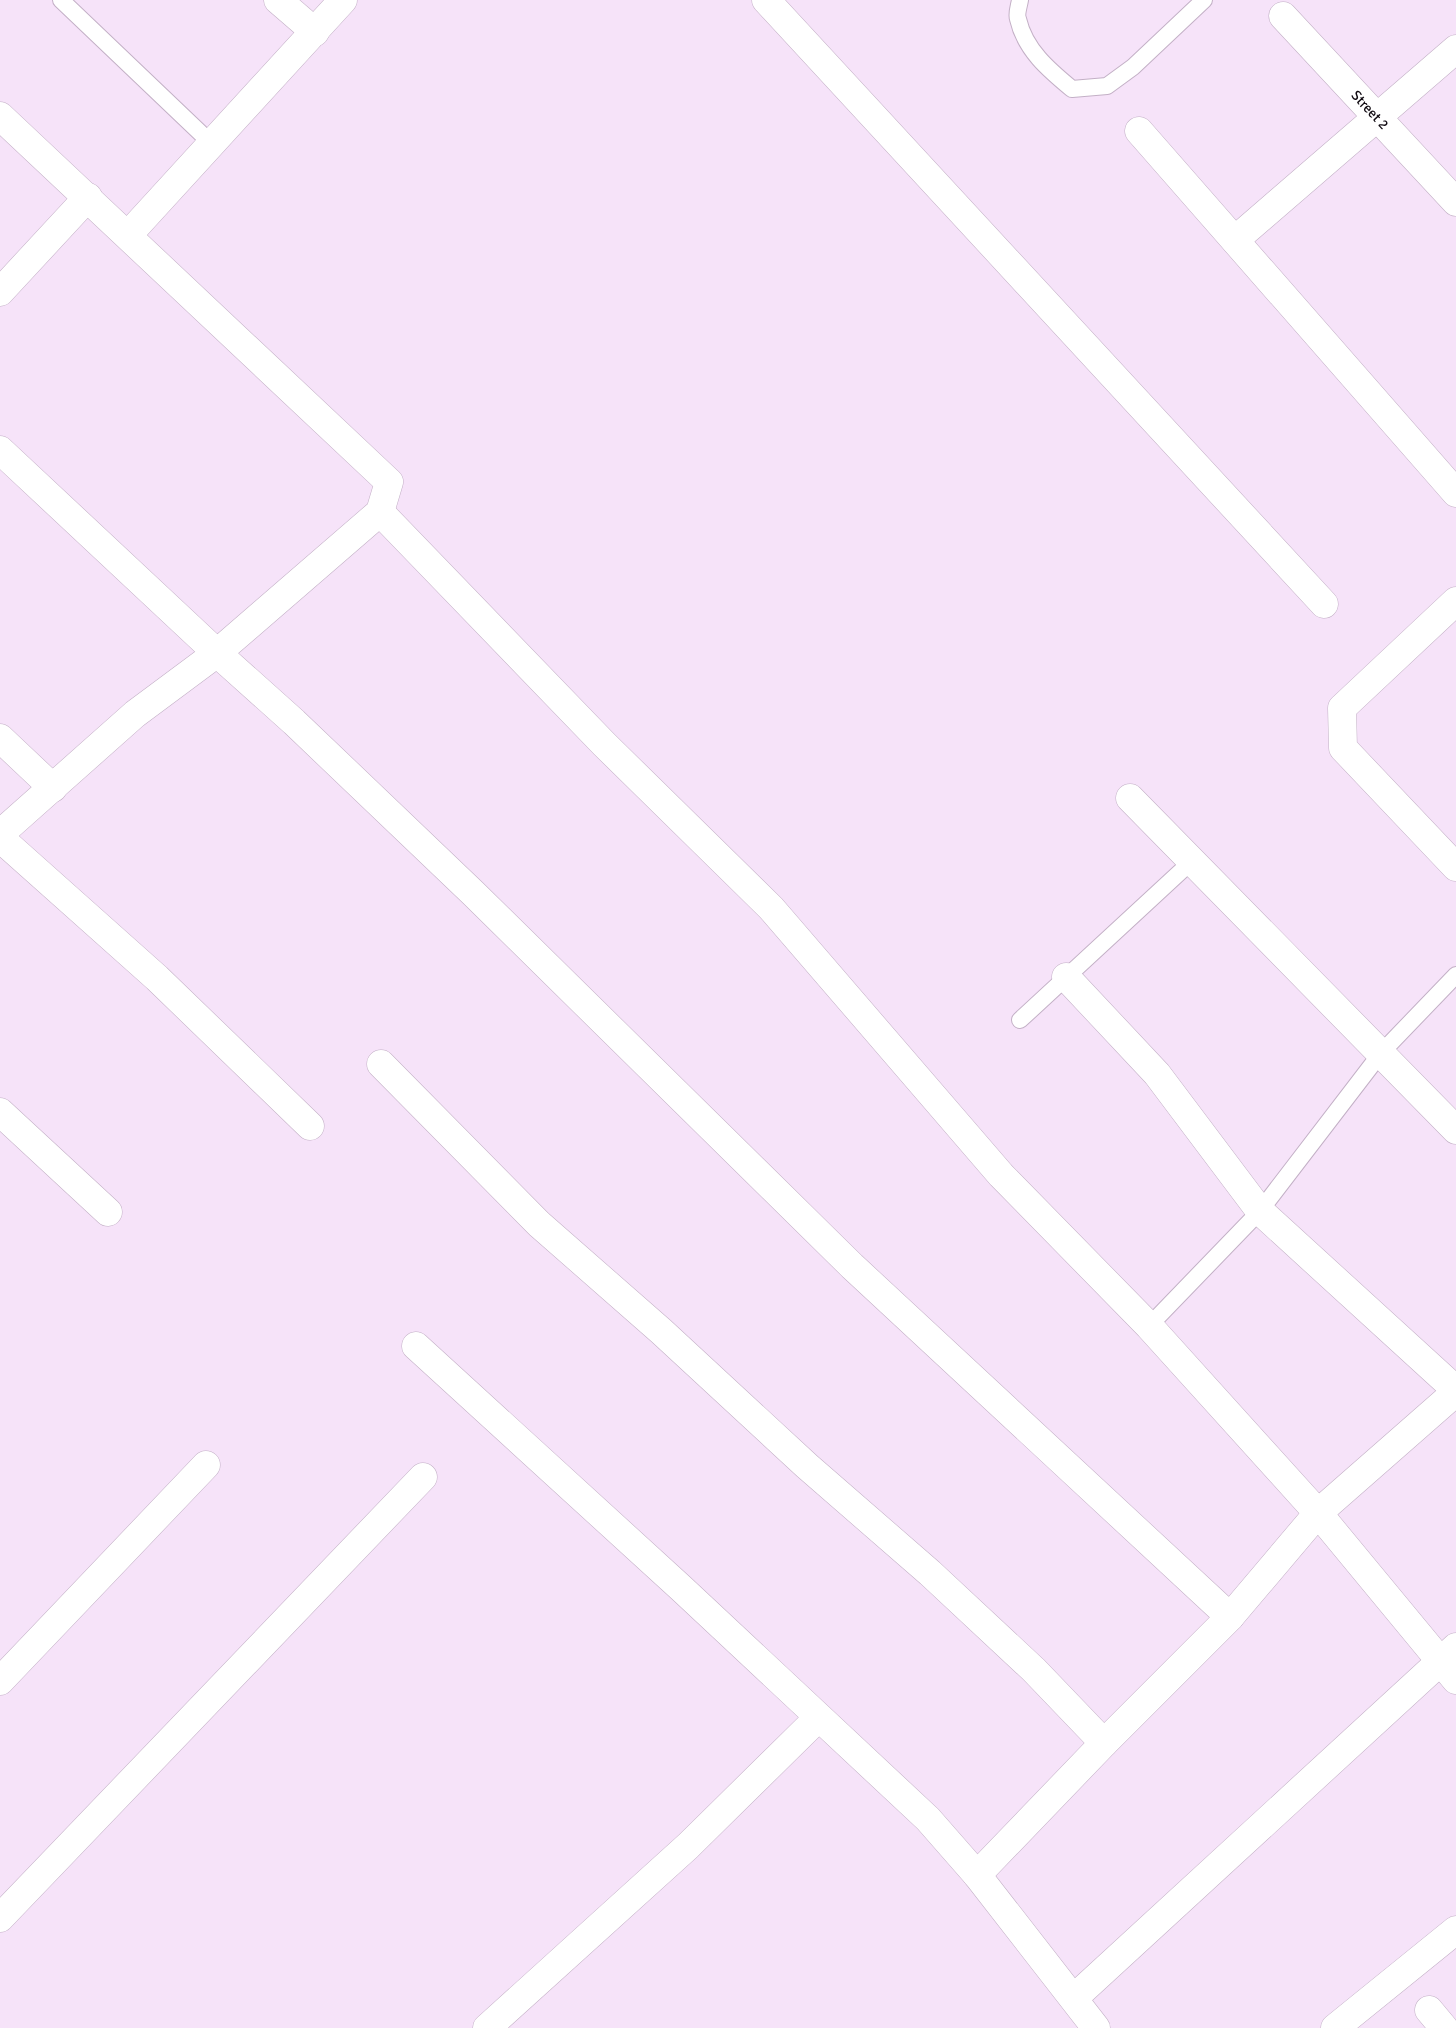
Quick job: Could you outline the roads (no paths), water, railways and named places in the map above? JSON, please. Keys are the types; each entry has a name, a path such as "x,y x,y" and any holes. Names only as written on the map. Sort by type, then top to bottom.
{"street":[{"path":"278,0 314,32"},
{"path":"128,235 343,0"},
{"path":"766,0 1324,604"},
{"name":"Street 2","path":"1283,16 1456,202"},
{"path":"1234,240 1456,49"},
{"path":"0,116 389,482 380,512 217,653 135,714 0,836 157,978 310,1126"},
{"path":"1139,131 1456,493"},
{"path":"0,292 88,197"},
{"path":"0,450 217,653 302,729 473,893 852,1266 1230,1617"},
{"path":"380,512 604,744 771,908 1001,1174 1149,1326 1451,1662 1074,1998"},
{"path":"1456,601 1342,708 1343,748 1456,867"},
{"path":"0,738 53,788"},
{"path":"1130,798 1456,1130"},
{"path":"977,1875 1104,1743 1230,1617 1318,1513 1456,1391 1260,1210 1157,1074 1066,978"},
{"path":"382,1064 539,1224 661,1331 807,1466 930,1573 1034,1670 1104,1743"},
{"path":"0,1112 108,1212"},
{"path":"416,1346 928,1819 977,1875 1096,2028"},
{"path":"0,1681 206,1465"},
{"path":"0,1918 423,1477"},
{"path":"486,2028 688,1846 818,1718"},
{"path":"1335,2028 1456,1930"}],"lane":[{"path":"61,0 212,144"},
{"path":"1020,0 1017,18 1028,43 1044,66 1072,89 1107,86 1133,67 1204,0"},
{"path":"1020,1020 1192,861"},
{"path":"1149,1326 1260,1210 1381,1053 1456,976"}]}
